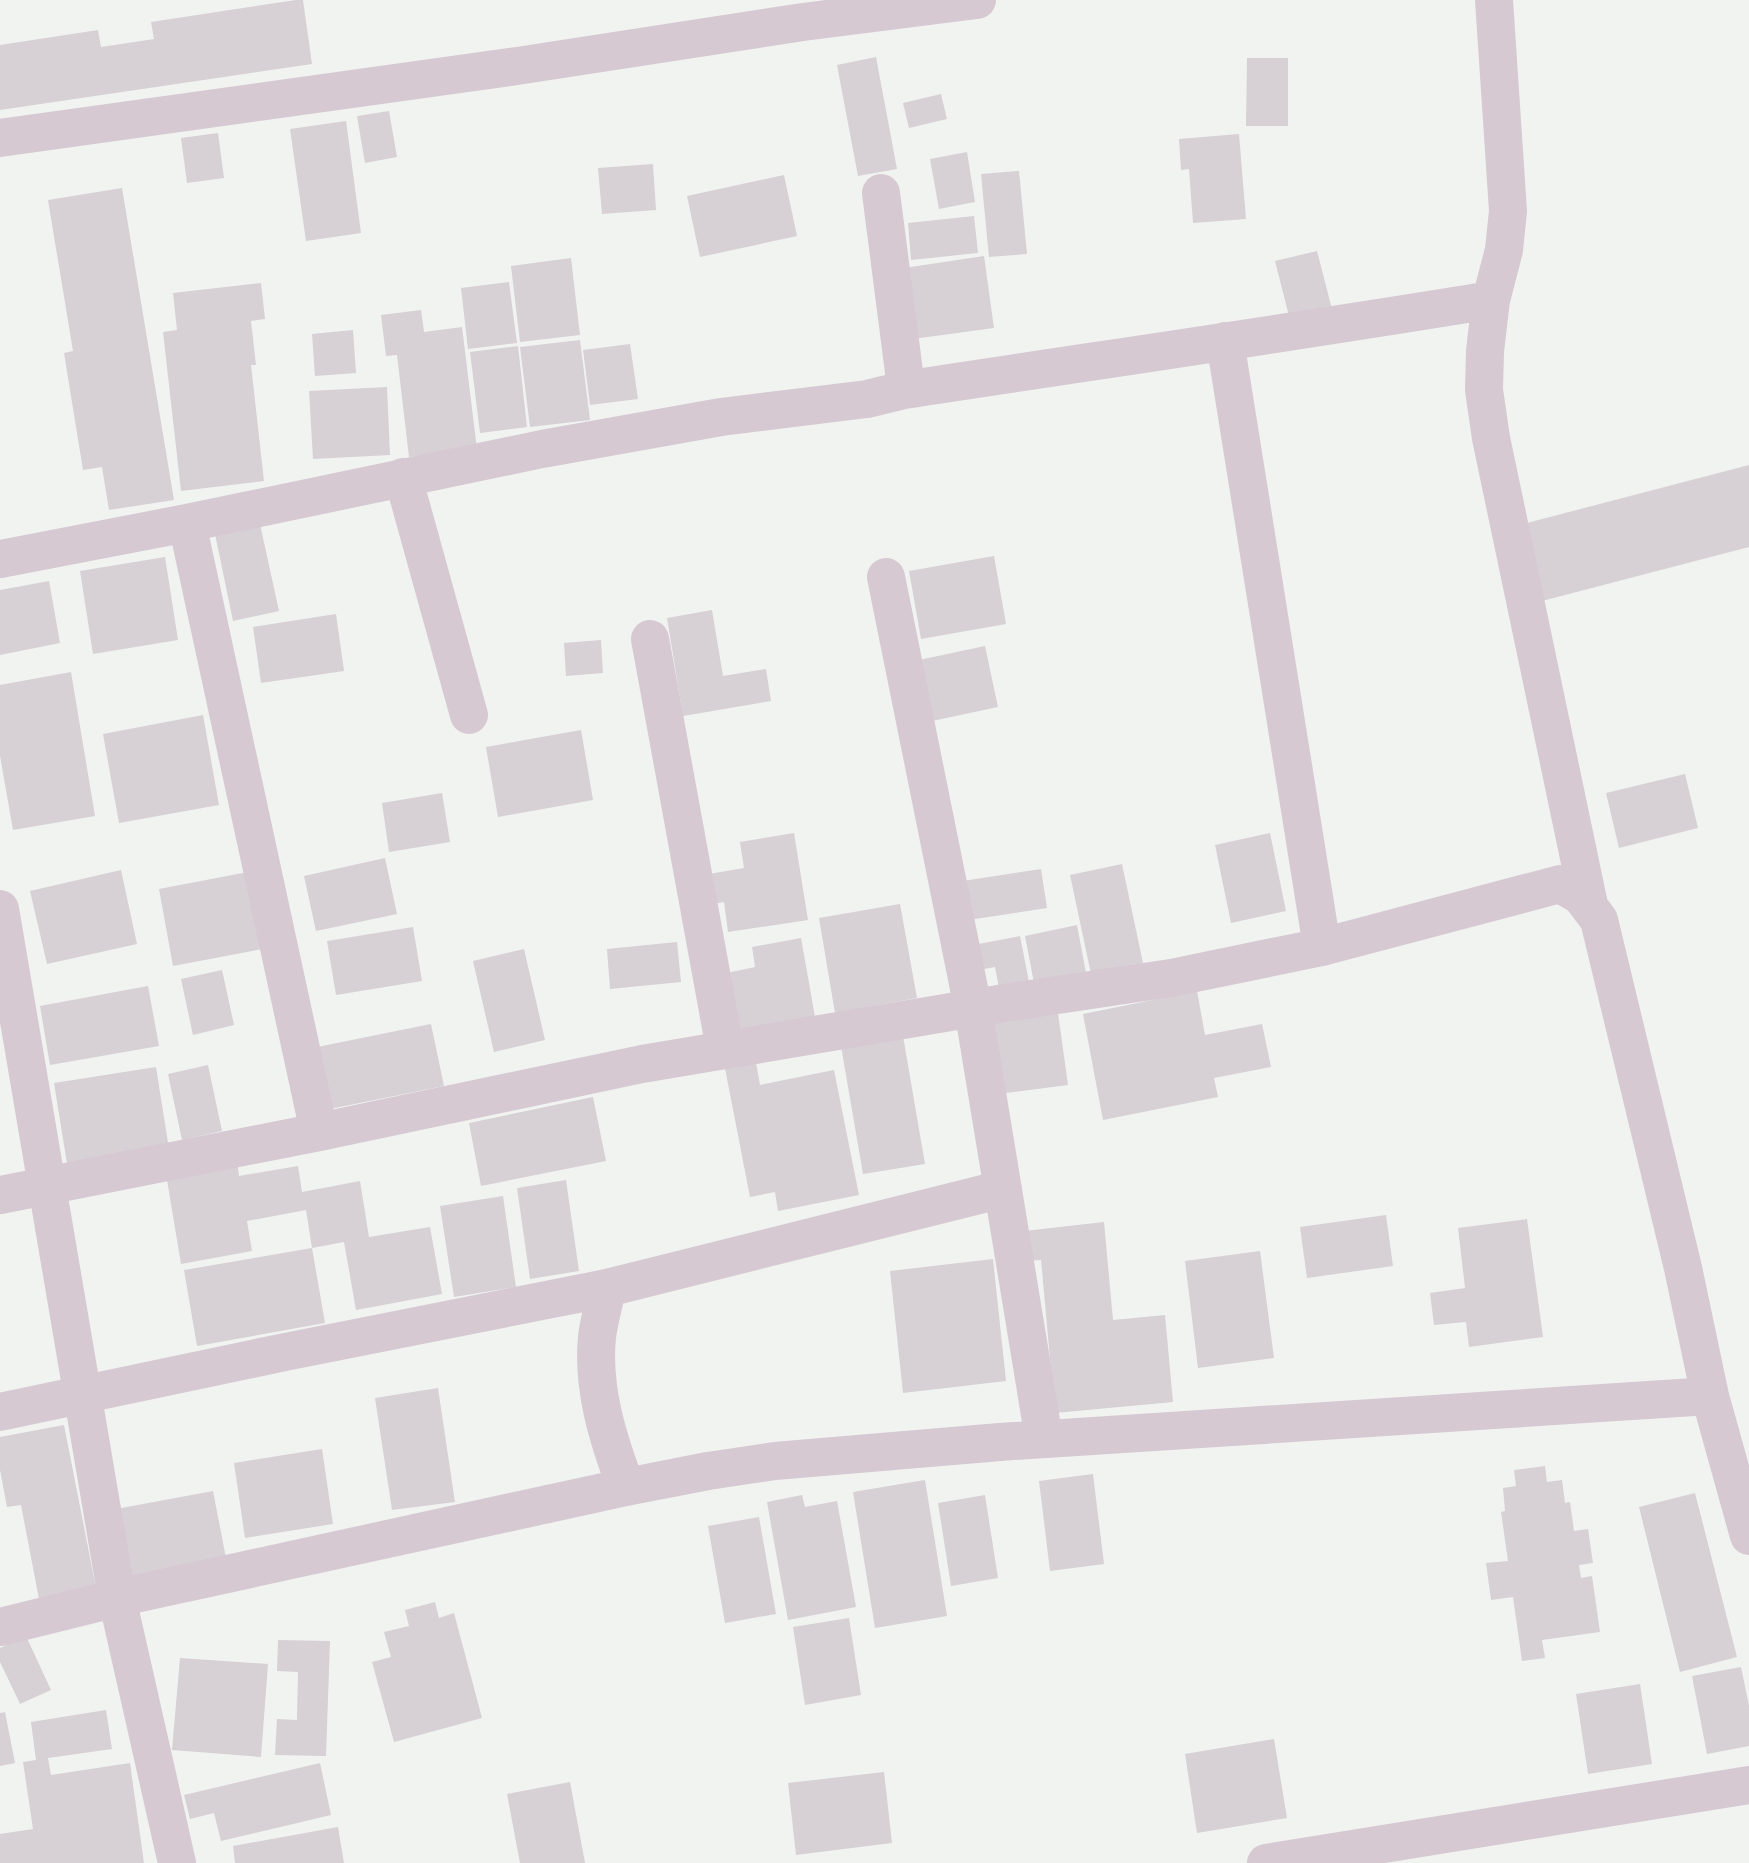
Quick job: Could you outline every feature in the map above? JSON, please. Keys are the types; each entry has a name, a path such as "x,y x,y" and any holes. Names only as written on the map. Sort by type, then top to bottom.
{"street":[{"path":"0,138 517,66 803,22 977,0"},
{"path":"1494,0 1508,211 1504,250 1491,300 1484,390 1491,438 1589,905"},
{"path":"881,193 904,390"},
{"path":"0,559 542,449 721,417 867,399 904,390 1292,333 1491,300"},
{"path":"1225,341 1322,947"},
{"path":"403,477 469,715"},
{"path":"187,523 319,1132"},
{"path":"886,576 973,1008 1044,1439"},
{"path":"650,639 725,1049"},
{"path":"0,1195 642,1064 973,1008 1171,978 1322,947 1560,884 1581,896 1599,920 1683,1268 1710,1396 1749,1536"},
{"path":"0,909 10,1031 48,1184 117,1598 177,1863"},
{"path":"0,1412 607,1288 1003,1189"},
{"path":"607,1288 597,1336 598,1385 610,1444 626,1488"},
{"path":"0,1627 117,1598 626,1488 708,1471 775,1461 1044,1439 1710,1396"},
{"path":"1266,1863 1319,1858 1749,1785"}],"building":[{"path":"303,0 312,64 0,110 0,45 98,30 101,47 154,39 151,22"},
{"path":"876,57 897,169 858,176 837,65"},
{"path":"1247,58 1288,58 1288,126 1246,126"},
{"path":"941,94 947,119 909,128 903,103"},
{"path":"389,111 397,157 365,163 357,116"},
{"path":"346,121 361,233 306,241 290,129"},
{"path":"218,133 224,178 187,183 181,138"},
{"path":"1239,134 1246,219 1193,223 1189,169 1181,170 1179,139"},
{"path":"967,152 975,202 939,209 930,159"},
{"path":"653,164 656,210 602,214 598,168"},
{"path":"1019,171 1027,254 989,257 981,174"},
{"path":"784,175 797,236 700,257 687,196"},
{"path":"122,188 174,500 109,510 102,467 83,470 64,353 73,351 48,200"},
{"path":"974,216 978,253 911,260 908,223"},
{"path":"1317,251 1333,313 1291,324 1275,261"},
{"path":"984,256 994,328 913,339 904,268"},
{"path":"571,258 580,335 520,342 511,266"},
{"path":"509,282 517,343 468,349 461,288"},
{"path":"261,283 265,319 251,321 256,365 251,365 264,481 181,491 163,332 177,330 173,293"},
{"path":"421,310 424,332 462,327 477,449 409,457 397,355 386,356 381,315"},
{"path":"353,330 356,373 315,376 312,334"},
{"path":"580,340 590,420 530,427 520,347"},
{"path":"630,344 638,399 590,405 583,350"},
{"path":"518,346 527,427 480,433 470,352"},
{"path":"387,387 390,455 313,459 309,391"},
{"path":"1749,465 1749,547 1542,601 1523,524"},
{"path":"260,524 279,611 233,621 215,534"},
{"path":"994,556 1006,624 921,639 909,571"},
{"path":"165,557 178,640 93,654 80,571"},
{"path":"49,581 60,643 0,655 0,590"},
{"path":"712,610 723,676 766,669 771,701 683,716 667,618"},
{"path":"336,614 344,671 261,683 253,627"},
{"path":"601,640 603,673 566,676 564,643"},
{"path":"985,646 998,707 932,721 919,660"},
{"path":"71,672 95,816 13,830 0,756 0,685"},
{"path":"203,715 219,805 119,823 103,734"},
{"path":"581,730 593,800 498,817 486,747"},
{"path":"1685,774 1698,828 1619,848 1606,793"},
{"path":"442,793 450,842 389,852 382,803"},
{"path":"794,833 808,920 728,932 724,902 713,904 709,874 744,868 740,842"},
{"path":"1270,833 1286,911 1231,923 1215,845"},
{"path":"385,858 397,914 316,931 304,876"},
{"path":"1122,864 1143,963 1091,974 1070,875"},
{"path":"1041,869 1047,908 962,921 956,882"},
{"path":"121,870 137,944 47,964 30,891"},
{"path":"248,872 262,949 173,966 159,889"},
{"path":"900,904 917,998 835,1013 819,918"},
{"path":"1077,925 1086,973 1034,983 1025,936"},
{"path":"413,927 422,981 336,995 327,941"},
{"path":"1020,936 1029,982 999,988 995,967 973,971 968,946"},
{"path":"801,938 815,1017 733,1032 722,974 755,967 752,947"},
{"path":"677,942 681,982 610,989 607,949"},
{"path":"524,949 545,1040 494,1052 473,961"},
{"path":"222,970 234,1025 193,1035 181,979"},
{"path":"148,986 159,1046 50,1065 40,1006"},
{"path":"1197,991 1205,1035 1262,1024 1271,1067 1214,1078 1218,1097 1103,1120 1083,1014"},
{"path":"1058,1013 1068,1085 998,1094 988,1022"},
{"path":"431,1024 444,1086 330,1109 317,1047"},
{"path":"903,1036 925,1164 863,1174 841,1046"},
{"path":"755,1057 760,1085 834,1070 859,1195 778,1211 775,1192 750,1197 724,1063"},
{"path":"208,1065 222,1131 182,1140 168,1074"},
{"path":"156,1067 169,1149 67,1164 54,1083"},
{"path":"593,1097 606,1161 481,1186 469,1123"},
{"path":"237,1161 239,1176 298,1166 302,1192 360,1181 369,1237 430,1227 442,1294 356,1310 344,1242 312,1248 306,1210 247,1221 252,1251 181,1264 166,1174"},
{"path":"566,1180 579,1271 530,1279 517,1188"},
{"path":"503,1196 516,1287 454,1297 440,1206"},
{"path":"1386,1215 1393,1266 1307,1278 1300,1227"},
{"path":"1527,1219 1543,1337 1469,1347 1466,1322 1434,1325 1430,1293 1465,1288 1458,1228"},
{"path":"1104,1222 1113,1320 1165,1315 1173,1402 1055,1413 1041,1260 1027,1261 1024,1231"},
{"path":"312,1248 325,1323 197,1346 184,1270"},
{"path":"1260,1251 1274,1358 1198,1368 1185,1261"},
{"path":"993,1259 1006,1381 903,1393 890,1271"},
{"path":"438,1388 455,1502 392,1510 375,1398"},
{"path":"64,1425 96,1588 39,1599 21,1505 7,1507 0,1470 0,1437"},
{"path":"322,1449 333,1524 245,1538 234,1463"},
{"path":"1545,1466 1547,1482 1562,1480 1565,1503 1570,1502 1574,1531 1588,1529 1593,1563 1579,1565 1581,1578 1592,1576 1600,1632 1542,1640 1545,1658 1522,1661 1513,1597 1491,1600 1486,1563 1508,1561 1501,1512 1505,1511 1503,1488 1516,1486 1514,1470"},
{"path":"1093,1474 1104,1564 1050,1571 1039,1481"},
{"path":"925,1480 947,1616 875,1628 853,1492"},
{"path":"213,1491 226,1558 128,1577 116,1509"},
{"path":"1695,1493 1737,1657 1680,1672 1639,1507"},
{"path":"802,1495 805,1507 837,1501 856,1607 788,1620 767,1502"},
{"path":"985,1495 998,1578 951,1586 938,1503"},
{"path":"759,1517 776,1614 725,1623 708,1526"},
{"path":"435,1602 439,1618 454,1613 482,1718 394,1742 372,1662 391,1657 384,1632 409,1626 405,1610"},
{"path":"849,1618 861,1695 805,1705 793,1627"},
{"path":"26,1636 51,1690 20,1704 0,1662 0,1648"},
{"path":"278,1640 330,1641 326,1756 275,1755 277,1719 297,1720 298,1672 277,1671"},
{"path":"180,1658 268,1664 261,1757 172,1750"},
{"path":"1741,1667 1749,1706 1749,1746 1707,1754 1692,1676"},
{"path":"1640,1684 1652,1764 1588,1774 1576,1694"},
{"path":"106,1710 112,1749 48,1758 51,1775 130,1763 144,1863 0,1863 0,1834 33,1829 23,1762 36,1760 31,1722"},
{"path":"5,1712 15,1763 0,1766 0,1713"},
{"path":"1274,1739 1287,1818 1197,1833 1185,1754"},
{"path":"320,1763 331,1815 221,1841 214,1813 190,1819 184,1795"},
{"path":"884,1772 892,1843 796,1855 788,1783"},
{"path":"570,1782 585,1863 520,1863 507,1794"},
{"path":"338,1827 344,1863 235,1863 233,1846"}]}
